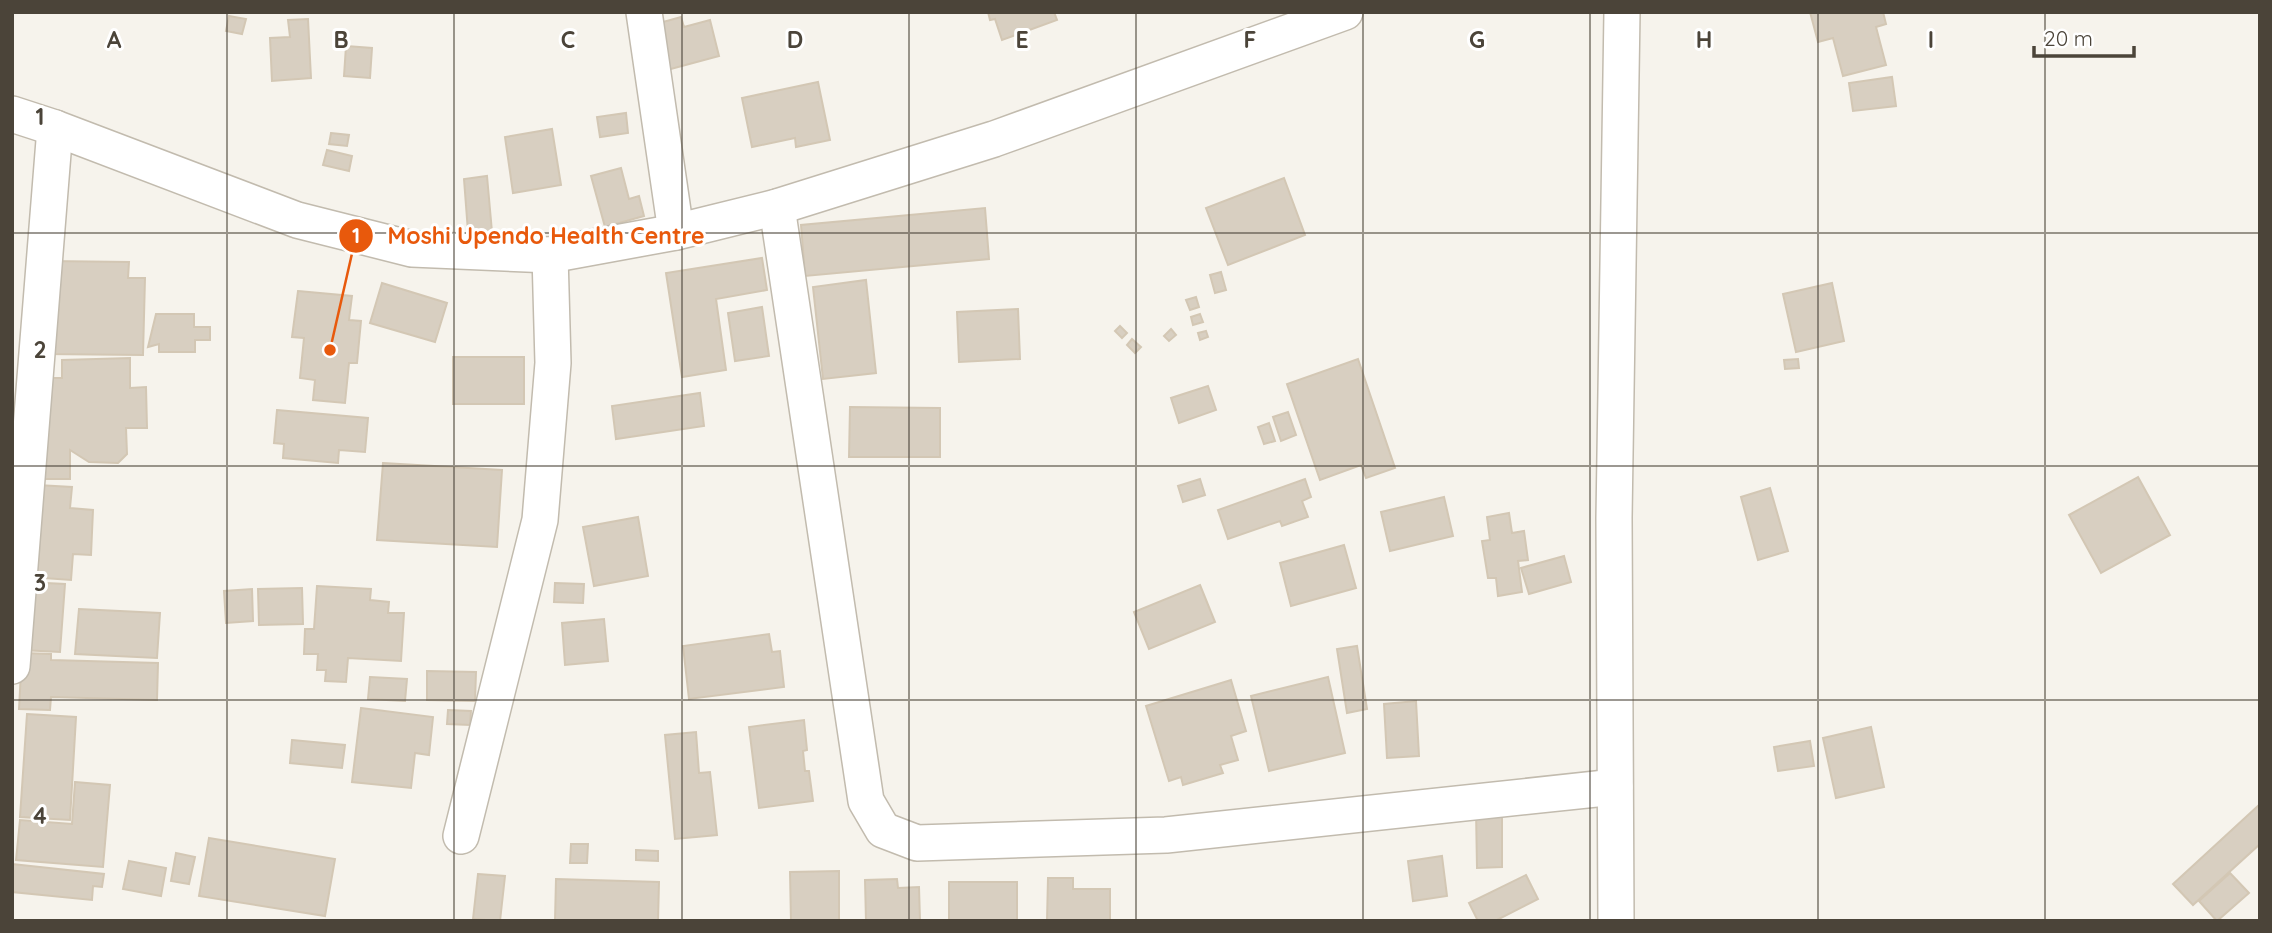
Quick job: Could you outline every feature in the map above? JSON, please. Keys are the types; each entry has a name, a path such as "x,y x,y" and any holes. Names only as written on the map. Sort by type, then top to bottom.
{"street":[{"path":"644,12 676,232"},
{"path":"12,114 297,220 412,249 550,255 676,232 777,207 994,139 1345,12"},
{"path":"1616,921 1614,517 1622,12"},
{"path":"12,666 55,128"},
{"path":"777,207 866,802 883,830 917,843 1166,835 1615,787"},
{"path":"461,836 540,520 553,363 550,255"}],"building":[{"path":"988,12 1054,12 1057,20 1002,40 995,19 990,20"},
{"path":"1810,12 1883,12 1886,24 1876,27 1886,65 1843,76 1833,38 1818,42"},
{"path":"229,16 246,19 242,34 226,31"},
{"path":"681,17 684,27 710,20 719,56 667,70 656,24"},
{"path":"308,19 311,78 272,81 270,38 290,37 288,20"},
{"path":"346,46 372,48 370,78 344,76"},
{"path":"1892,77 1896,106 1853,111 1849,83"},
{"path":"818,82 830,140 796,147 795,138 752,147 742,98"},
{"path":"626,113 628,133 600,137 597,117"},
{"path":"552,129 561,185 513,193 505,137"},
{"path":"331,133 349,135 347,146 329,144"},
{"path":"327,150 352,156 349,171 323,165"},
{"path":"621,168 629,199 639,196 644,216 605,227 591,176"},
{"path":"487,176 493,243 469,245 464,179"},
{"path":"1284,178 1305,235 1228,265 1206,208"},
{"path":"985,208 989,259 805,276 801,225"},
{"path":"762,258 767,290 716,299 726,370 682,377 666,273"},
{"path":"48,261 129,262 128,278 145,278 143,355 45,354"},
{"path":"1221,272 1226,290 1215,293 1210,275"},
{"path":"866,280 876,373 823,379 813,287"},
{"path":"382,283 447,303 435,342 370,323"},
{"path":"1832,283 1844,341 1796,352 1783,294"},
{"path":"298,291 352,296 349,320 361,321 357,363 349,363 345,403 313,400 315,380 300,378 304,338 292,337"},
{"path":"1196,297 1199,307 1190,310 1186,300"},
{"path":"762,307 769,356 735,361 728,313"},
{"path":"1018,309 1020,359 959,362 957,312"},
{"path":"156,314 194,314 194,327 210,327 210,340 195,340 195,352 159,352 159,344 148,347"},
{"path":"1200,314 1203,322 1193,325 1191,317"},
{"path":"1120,326 1127,333 1122,338 1115,331"},
{"path":"1171,329 1176,335 1169,341 1164,336"},
{"path":"1206,331 1208,337 1200,340 1198,333"},
{"path":"1132,339 1141,347 1135,353 1127,345"},
{"path":"453,357 524,357 524,404 453,404"},
{"path":"130,358 130,388 146,387 147,428 126,428 127,454 118,463 89,462 70,450 70,479 34,479 42,378 62,378 62,360"},
{"path":"1358,359 1395,468 1366,478 1361,465 1320,480 1287,384"},
{"path":"1798,359 1799,368 1785,369 1784,360"},
{"path":"1208,386 1216,410 1179,423 1171,398"},
{"path":"700,393 704,426 616,439 612,406"},
{"path":"850,407 940,408 940,457 849,457"},
{"path":"277,410 368,418 365,452 339,450 338,463 283,458 284,444 274,443"},
{"path":"1288,412 1296,435 1281,441 1273,417"},
{"path":"1269,423 1275,441 1264,444 1258,427"},
{"path":"383,463 502,470 497,547 377,540"},
{"path":"2138,477 2170,535 2101,573 2069,515"},
{"path":"1200,479 1205,495 1183,502 1178,486"},
{"path":"1305,479 1311,497 1302,501 1308,517 1282,526 1280,521 1228,539 1218,510"},
{"path":"37,485 72,487 70,508 93,510 91,555 73,554 71,580 30,577"},
{"path":"1770,488 1788,551 1758,560 1741,497"},
{"path":"1444,497 1453,536 1390,551 1381,512"},
{"path":"1509,513 1512,533 1524,531 1528,560 1518,561 1522,592 1498,596 1496,578 1488,578 1482,541 1490,540 1487,517"},
{"path":"638,517 648,576 594,586 583,527"},
{"path":"1344,545 1356,588 1291,606 1280,563"},
{"path":"1564,556 1571,582 1529,594 1521,568"},
{"path":"26,582 65,584 60,652 21,650"},
{"path":"555,583 584,584 583,603 554,602"},
{"path":"1200,585 1215,622 1149,649 1134,612"},
{"path":"317,586 371,589 370,600 389,602 388,613 404,613 401,661 348,658 346,682 325,681 326,670 317,670 318,654 304,654 305,629 314,629"},
{"path":"302,588 303,624 259,625 258,589"},
{"path":"252,589 253,621 226,623 224,591"},
{"path":"79,609 160,613 157,658 75,654"},
{"path":"604,619 608,661 565,665 562,623"},
{"path":"769,634 772,652 780,651 784,687 689,699 683,646"},
{"path":"1357,646 1367,709 1347,713 1337,649"},
{"path":"22,653 51,654 51,660 158,663 157,700 51,697 50,710 19,709"},
{"path":"427,671 476,672 475,701 427,700"},
{"path":"370,677 407,679 405,701 368,699"},
{"path":"1328,677 1345,753 1269,771 1251,696"},
{"path":"1231,680 1246,731 1231,736 1238,760 1220,765 1223,773 1183,785 1181,777 1169,781 1146,706"},
{"path":"1416,701 1419,756 1387,758 1384,704"},
{"path":"361,708 433,717 429,755 415,753 411,788 352,782"},
{"path":"448,710 471,711 470,725 447,724"},
{"path":"27,714 76,717 70,820 20,817"},
{"path":"804,720 807,750 803,751 805,771 809,771 813,801 759,808 749,727"},
{"path":"1871,727 1884,787 1836,798 1823,738"},
{"path":"696,732 699,773 710,772 717,835 675,839 665,735"},
{"path":"292,740 345,745 342,768 290,763"},
{"path":"1810,741 1814,766 1778,771 1774,747"},
{"path":"75,782 110,785 103,867 16,860 20,820 72,824"},
{"path":"2260,804 2260,844 2193,905 2173,884"},
{"path":"1476,810 1502,810 1502,867 1477,868"},
{"path":"209,838 335,859 325,916 199,896"},
{"path":"571,844 588,844 587,863 570,863"},
{"path":"636,850 658,851 658,861 636,860"},
{"path":"176,853 195,857 189,884 171,881"},
{"path":"1442,856 1447,896 1413,901 1408,861"},
{"path":"129,861 166,868 161,896 123,889"},
{"path":"12,864 104,874 102,887 93,886 92,900 12,892"},
{"path":"839,871 839,921 791,921 790,872"},
{"path":"2230,873 2249,893 2217,921 2199,901"},
{"path":"478,874 505,876 500,921 473,919"},
{"path":"1526,875 1538,899 1495,921 1478,921 1469,903"},
{"path":"1048,878 1073,878 1073,889 1110,889 1110,921 1047,921"},
{"path":"556,879 659,882 658,921 555,921"},
{"path":"897,879 898,888 919,887 920,921 866,921 865,880"},
{"path":"949,882 1017,882 1017,921 949,921"}],"place":[{"name":"Moshi Upendo Health Centre","path":"330,350"}]}
